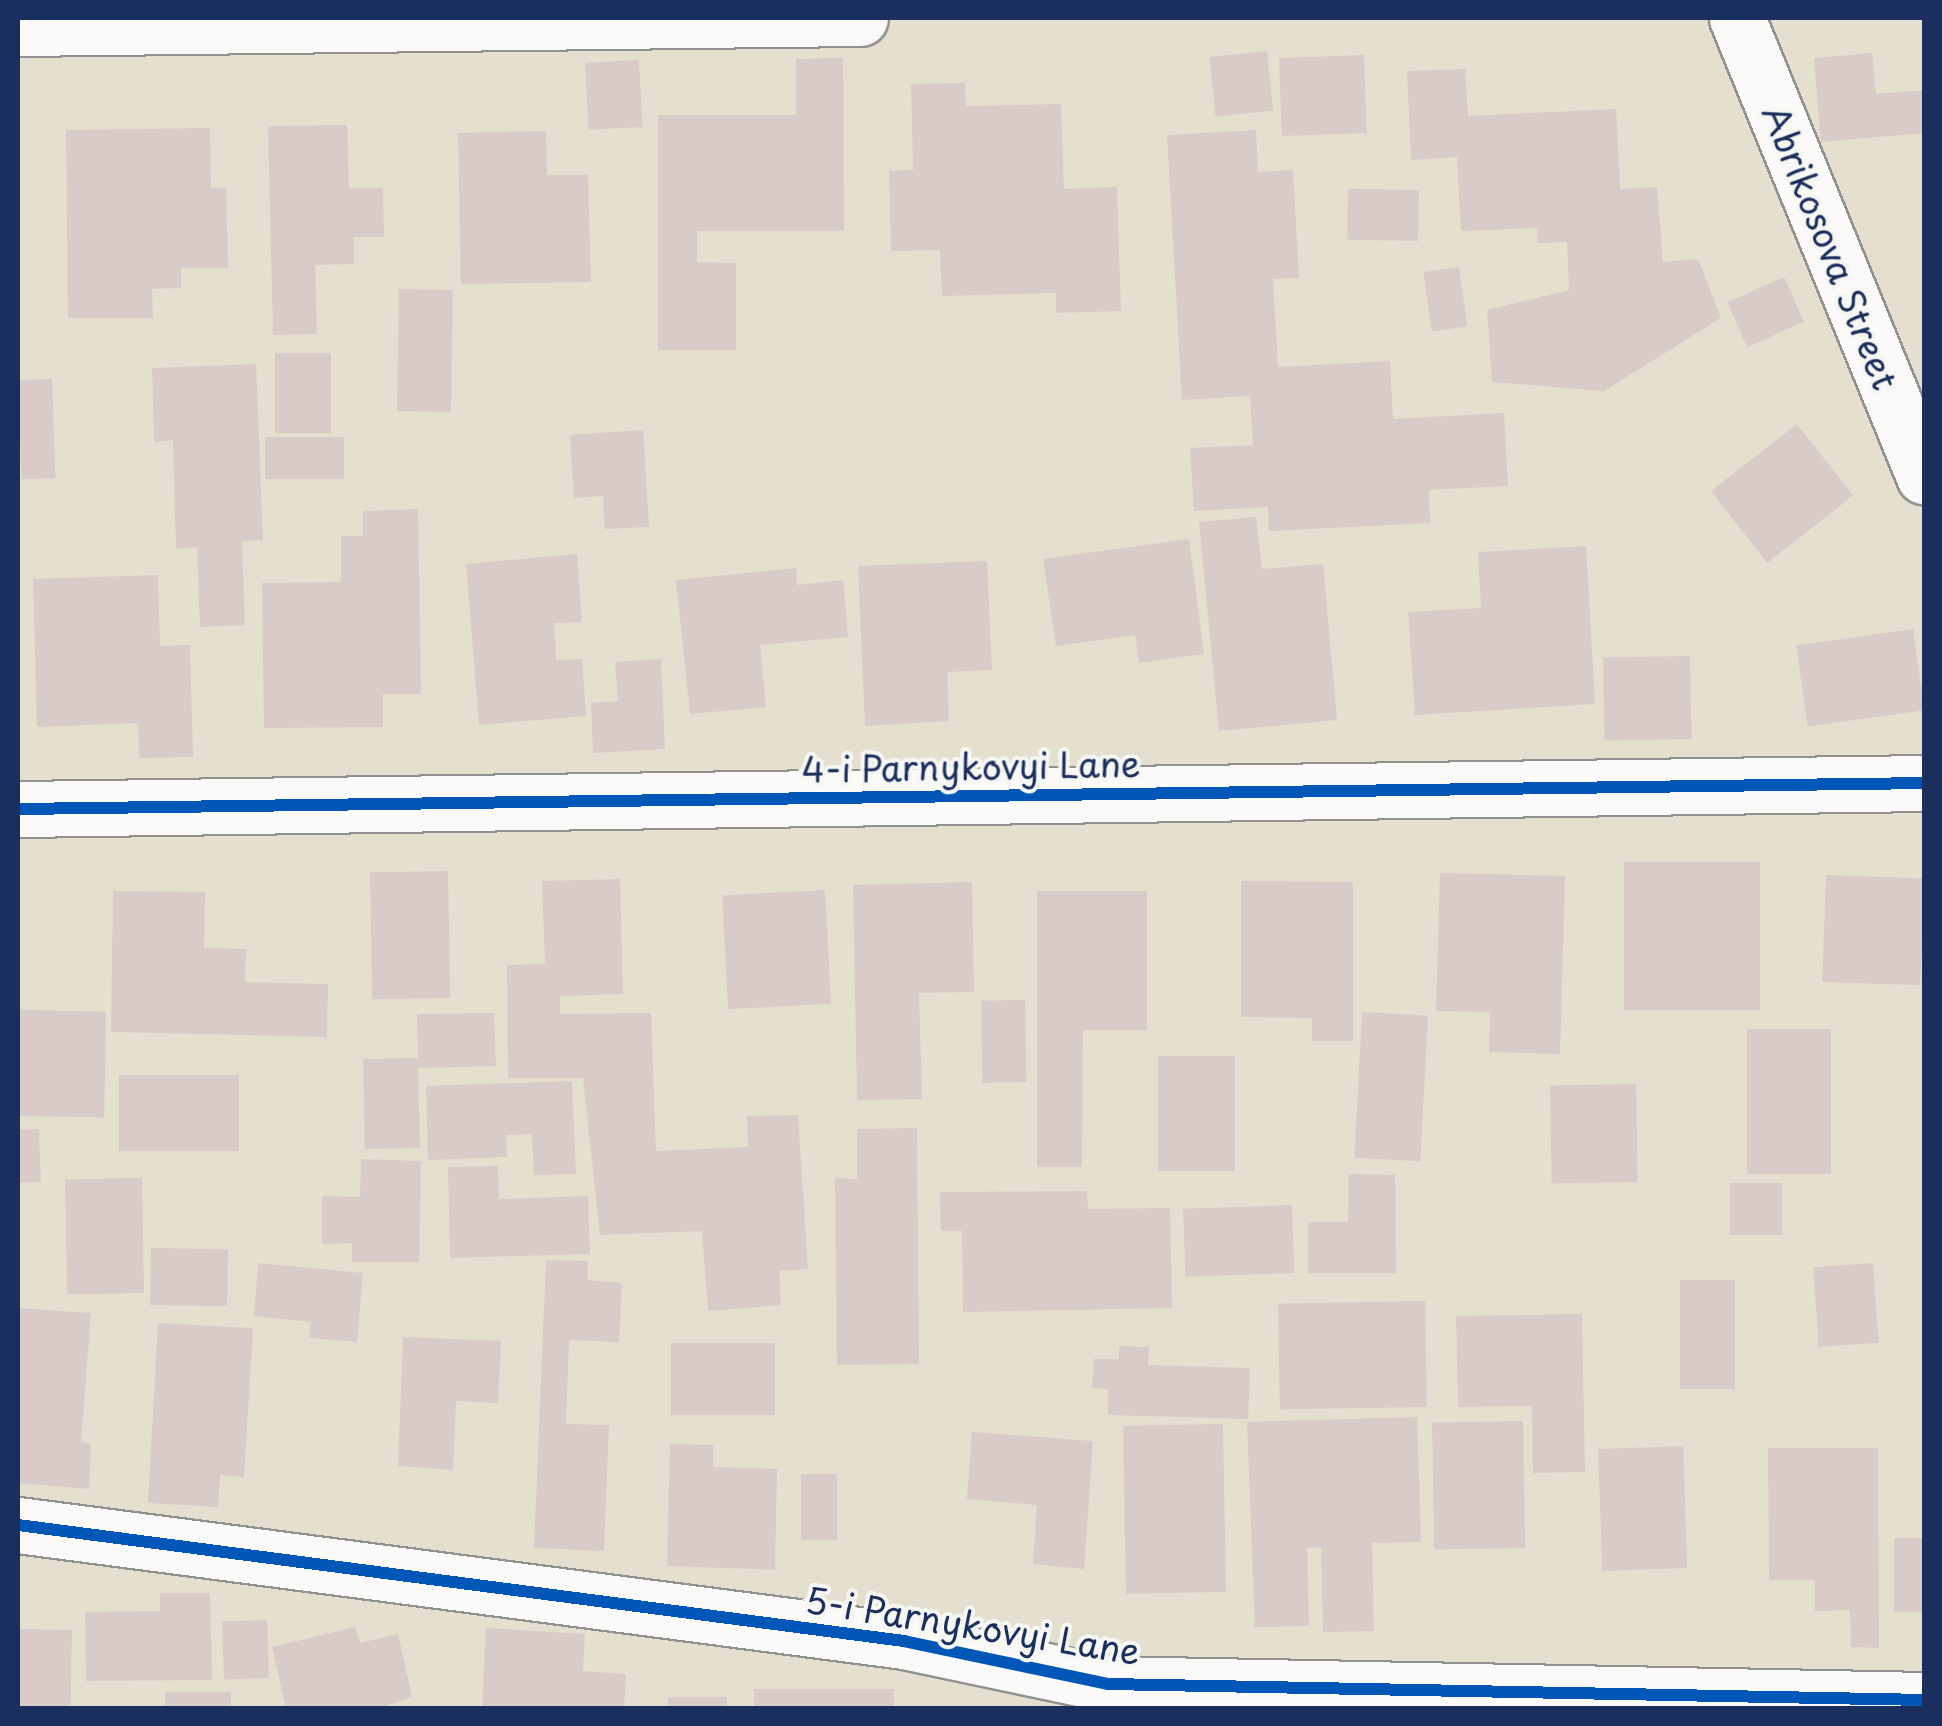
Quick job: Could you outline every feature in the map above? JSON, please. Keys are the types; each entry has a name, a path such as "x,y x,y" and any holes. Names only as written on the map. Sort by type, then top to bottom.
{"street":[{"path":"18,28 860,18"},
{"name":"Abrikosova Street","path":"1738,18 1924,476"},
{"name":"4-i Parnykovyi Lane","path":"18,810 1924,783"},
{"name":"5-i Parnykovyi Lane","path":"18,1525 904,1641 1108,1684 1924,1700"}],"building":[{"path":"1267,51 1273,111 1216,117 1209,57"},
{"path":"1872,53 1876,94 1924,90 1924,133 1821,142 1814,58"},
{"path":"1364,55 1367,133 1282,136 1279,58"},
{"path":"843,58 844,231 697,231 697,262 736,263 736,350 658,350 658,115 796,115 796,59"},
{"path":"639,60 643,127 589,130 585,63"},
{"path":"1465,69 1468,116 1616,109 1620,189 1657,187 1663,262 1698,259 1721,318 1604,391 1492,382 1487,310 1569,290 1567,242 1538,243 1537,228 1461,231 1457,157 1411,160 1407,71"},
{"path":"965,83 966,106 1061,104 1064,189 1117,187 1121,311 1056,313 1056,293 942,296 940,250 891,251 889,171 913,170 911,84"},
{"path":"347,125 349,188 383,188 384,237 354,237 354,264 315,265 317,334 273,335 268,126"},
{"path":"210,128 211,188 226,188 228,268 181,268 181,288 152,289 153,318 68,318 66,130"},
{"path":"1256,130 1258,172 1293,170 1299,278 1273,279 1278,367 1390,361 1393,419 1504,413 1508,486 1429,490 1430,523 1269,531 1268,507 1194,511 1190,448 1253,445 1250,396 1182,400 1167,135"},
{"path":"546,131 547,175 588,175 591,282 461,284 458,133"},
{"path":"1348,189 1419,190 1418,241 1347,240"},
{"path":"1459,267 1467,326 1432,331 1423,272"},
{"path":"1784,277 1804,322 1747,347 1727,302"},
{"path":"399,289 453,290 451,412 397,411"},
{"path":"275,353 331,353 331,433 275,433"},
{"path":"256,364 263,540 242,541 245,625 200,627 197,547 176,549 173,440 154,442 152,368"},
{"path":"52,379 55,478 21,479 18,380"},
{"path":"1797,424 1853,496 1767,563 1711,491"},
{"path":"643,430 649,527 605,529 603,496 574,498 570,435"},
{"path":"265,437 344,437 344,479 265,479"},
{"path":"418,509 421,694 383,694 383,727 264,728 262,583 341,582 341,536 363,536 363,511"},
{"path":"1256,517 1262,569 1323,564 1337,720 1219,731 1199,522"},
{"path":"1189,539 1204,654 1139,663 1135,635 1056,646 1043,559"},
{"path":"1586,546 1595,704 1415,715 1408,612 1481,608 1478,552"},
{"path":"577,554 582,622 554,623 556,660 582,659 586,716 479,725 466,564"},
{"path":"987,561 992,670 947,672 949,721 865,726 858,566"},
{"path":"796,568 797,585 843,580 848,637 760,645 766,707 690,714 676,580"},
{"path":"158,575 160,646 190,645 193,757 139,758 138,723 37,727 33,579"},
{"path":"1913,629 1924,710 1808,727 1796,645"},
{"path":"1690,656 1691,739 1604,741 1603,658"},
{"path":"661,659 665,749 593,753 591,703 618,701 615,662"},
{"path":"1624,862 1760,862 1760,1010 1624,1010"},
{"path":"448,871 450,998 372,999 370,872"},
{"path":"1440,873 1565,876 1560,1054 1489,1052 1490,1012 1436,1011"},
{"path":"1826,875 1924,878 1920,985 1822,982"},
{"path":"620,879 623,994 560,996 560,1014 651,1013 656,1151 748,1147 747,1116 798,1115 808,1269 779,1271 781,1305 708,1311 702,1231 600,1235 583,1078 508,1078 507,965 545,964 542,881"},
{"path":"1241,881 1353,882 1353,1041 1312,1041 1312,1018 1241,1017"},
{"path":"972,882 974,992 919,993 922,1099 857,1100 853,885"},
{"path":"825,890 831,1004 728,1009 722,895"},
{"path":"113,891 205,892 204,948 246,949 245,982 328,984 327,1037 111,1032"},
{"path":"1037,891 1147,891 1147,1030 1083,1030 1082,1167 1037,1167"},
{"path":"1025,1000 1026,1082 982,1083 981,1001"},
{"path":"18,1010 106,1012 104,1118 18,1116"},
{"path":"1362,1012 1428,1015 1420,1161 1354,1158"},
{"path":"494,1013 496,1066 418,1068 420,1148 365,1149 363,1059 418,1058 417,1014"},
{"path":"1747,1029 1831,1029 1831,1174 1747,1174"},
{"path":"1158,1056 1235,1056 1235,1171 1158,1171"},
{"path":"119,1075 239,1075 239,1151 119,1151"},
{"path":"572,1081 576,1174 534,1175 532,1134 506,1135 507,1157 428,1160 426,1086"},
{"path":"1636,1084 1638,1182 1552,1183 1550,1086"},
{"path":"917,1128 919,1364 837,1365 835,1178 857,1179 857,1129"},
{"path":"39,1129 41,1182 20,1183 18,1130"},
{"path":"361,1159 421,1161 419,1262 352,1262 352,1243 322,1244 322,1196 360,1197"},
{"path":"498,1166 499,1199 588,1196 590,1254 450,1258 448,1167"},
{"path":"1349,1174 1395,1175 1396,1273 1308,1273 1308,1222 1348,1222"},
{"path":"142,1178 144,1293 67,1294 65,1179"},
{"path":"1730,1183 1782,1183 1782,1235 1730,1235"},
{"path":"1087,1191 1088,1209 1170,1208 1172,1308 963,1312 962,1231 941,1231 940,1192"},
{"path":"1292,1205 1294,1273 1185,1277 1183,1209"},
{"path":"151,1248 228,1249 227,1306 150,1305"},
{"path":"546,1260 588,1261 587,1280 622,1283 619,1342 569,1340 566,1424 609,1425 604,1551 534,1548"},
{"path":"258,1263 363,1273 357,1342 309,1338 311,1322 254,1316"},
{"path":"1873,1263 1879,1343 1819,1347 1813,1267"},
{"path":"1680,1280 1735,1280 1735,1389 1680,1389"},
{"path":"1425,1301 1427,1407 1280,1410 1278,1304"},
{"path":"18,1308 91,1313 81,1442 91,1444 89,1489 18,1483"},
{"path":"1582,1314 1585,1472 1533,1473 1532,1406 1458,1407 1456,1316"},
{"path":"158,1323 253,1328 244,1477 220,1475 218,1507 148,1503"},
{"path":"403,1337 501,1341 498,1403 456,1401 453,1470 398,1466"},
{"path":"671,1343 775,1343 775,1415 671,1415"},
{"path":"1119,1346 1149,1347 1148,1365 1250,1368 1248,1419 1108,1415 1108,1389 1092,1388 1094,1359 1119,1359"},
{"path":"1417,1417 1421,1542 1372,1543 1374,1631 1323,1632 1321,1547 1307,1548 1309,1626 1255,1627 1247,1422"},
{"path":"1523,1421 1525,1548 1434,1550 1432,1423"},
{"path":"1223,1424 1226,1592 1126,1594 1123,1426"},
{"path":"972,1432 1093,1441 1084,1569 1033,1564 1037,1505 967,1499"},
{"path":"670,1444 713,1445 713,1467 777,1469 775,1570 667,1566"},
{"path":"1683,1446 1687,1568 1602,1571 1598,1449"},
{"path":"1768,1448 1878,1448 1879,1648 1851,1647 1850,1610 1815,1611 1815,1580 1769,1580"},
{"path":"801,1474 837,1474 837,1540 801,1540"},
{"path":"1894,1538 1924,1538 1924,1612 1894,1612"},
{"path":"160,1593 210,1593 212,1680 86,1681 85,1612 160,1611"},
{"path":"267,1620 269,1678 224,1680 222,1622"},
{"path":"355,1627 360,1643 398,1634 412,1697 380,1708 286,1708 272,1647"},
{"path":"486,1628 585,1634 583,1671 626,1674 624,1708 482,1708"},
{"path":"18,1629 72,1630 71,1708 18,1708"},
{"path":"754,1689 894,1689 894,1708 754,1708"},
{"path":"165,1692 231,1692 231,1708 165,1708"},
{"path":"668,1697 727,1697 727,1708 668,1708"}],"cycle path":[{"path":"18,809 1924,783"},
{"path":"18,1525 904,1641 1108,1684 1924,1700"}]}
